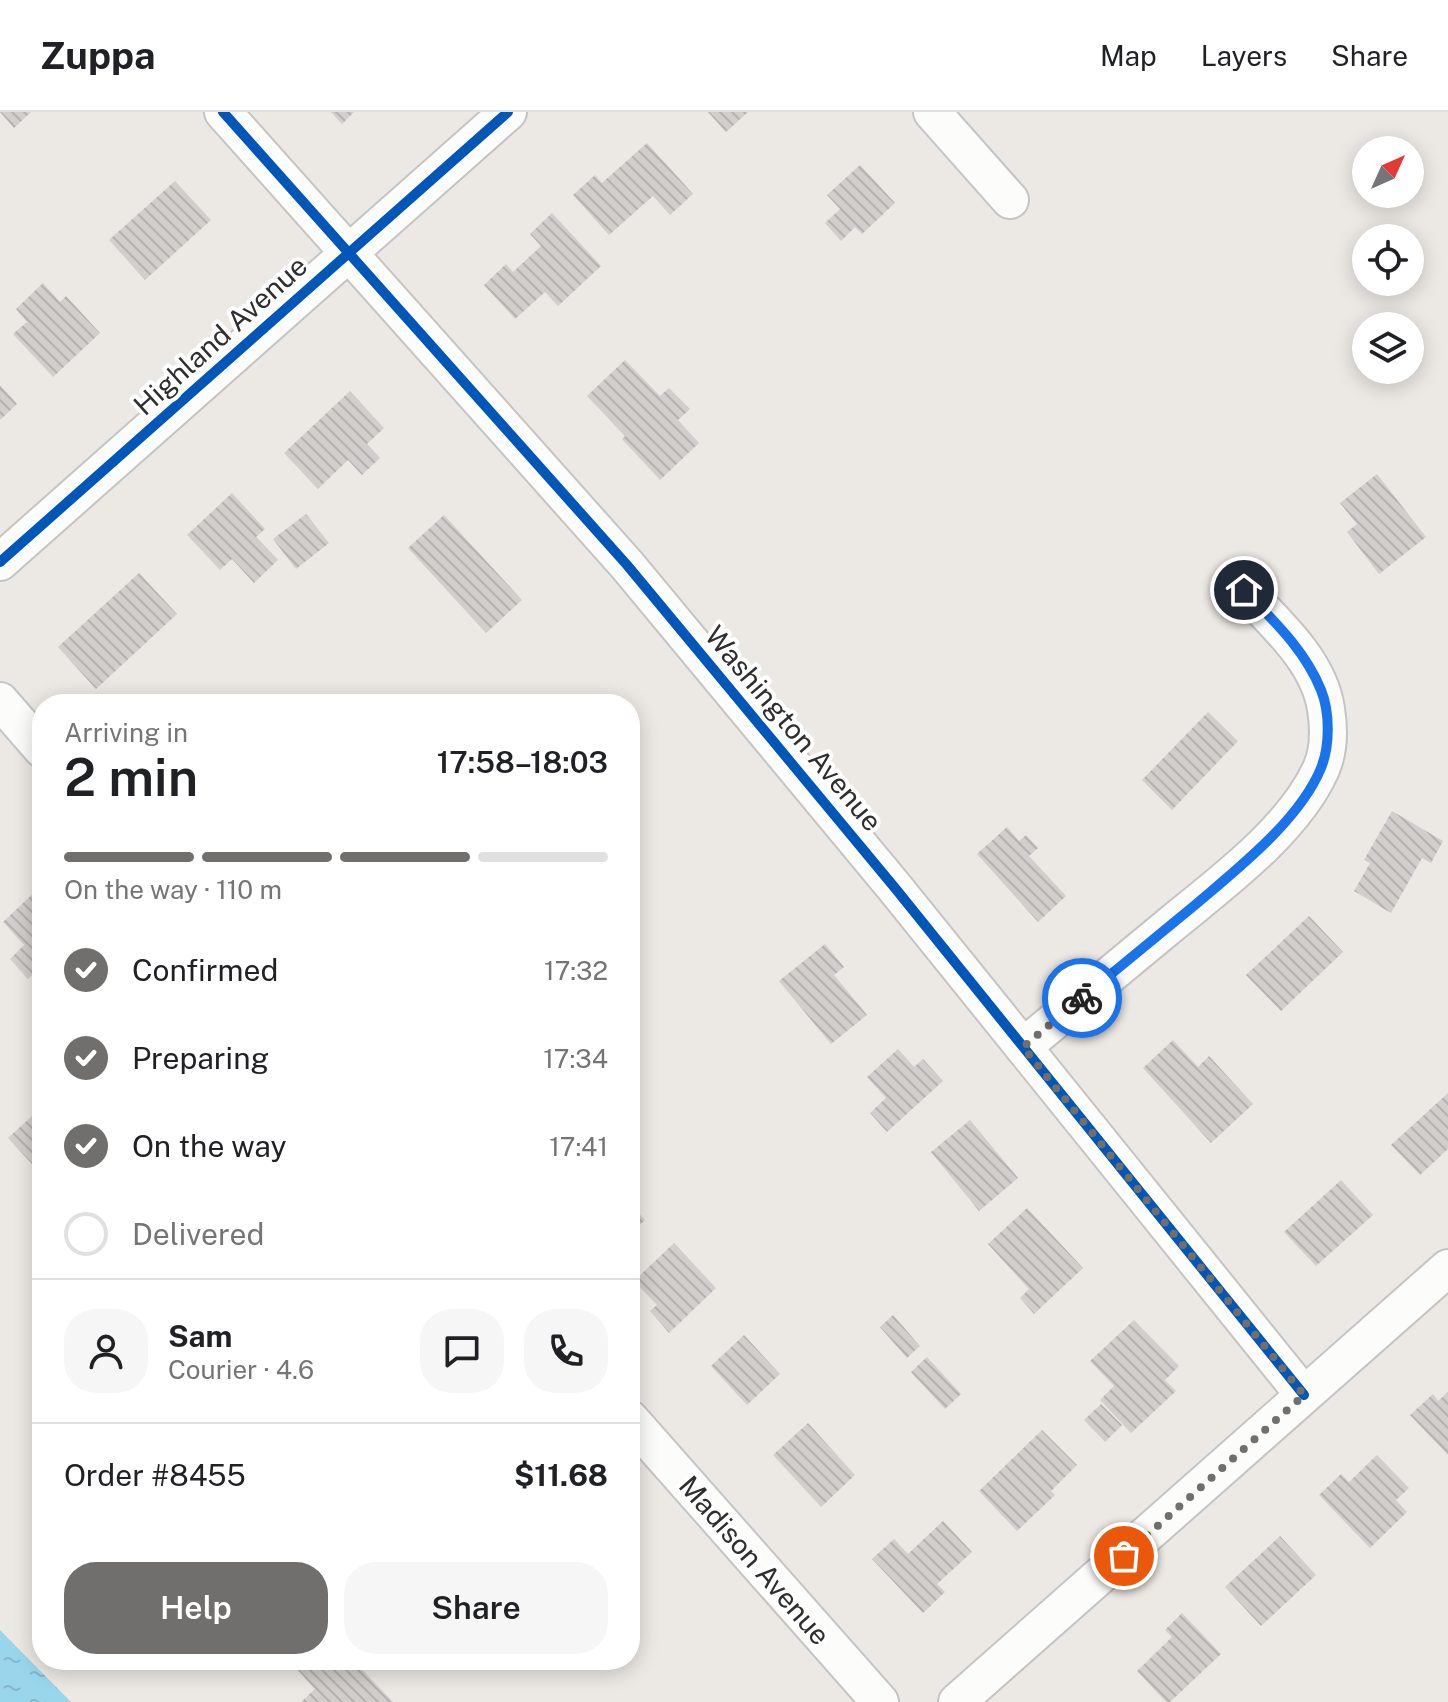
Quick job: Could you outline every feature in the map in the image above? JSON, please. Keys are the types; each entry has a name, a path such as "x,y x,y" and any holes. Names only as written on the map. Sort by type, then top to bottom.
{"street":[{"name":"Washington Avenue","path":"223,112 627,565 1304,1395"},
{"name":"Highland Avenue","path":"0,562 508,112"},
{"path":"932,112 1010,200"},
{"path":"1023,1047 1252,857 1303,799 1322,767 1328,739 1322,691 1289,637 1244,590"},
{"path":"0,701 32,738"},
{"path":"957,1702 1448,1268"},
{"name":"Madison Avenue","path":"640,1430 880,1702"}],"water":[{"path":"0,1630 32,1662 32,1670 39,1670 71,1702 0,1702"}],"building":[{"path":"0,112 31,112 14,128"},
{"path":"331,112 354,112 342,124"},
{"path":"708,112 748,112 726,132"},
{"path":"647,143 693,194 670,215 653,196 609,235 573,195 595,175 602,183"},
{"path":"860,165 895,203 862,234 855,227 841,241 825,223 840,209 827,195"},
{"path":"175,181 211,220 145,280 109,240"},
{"path":"552,213 601,266 558,306 545,292 515,319 484,285 506,264 513,272 541,246 530,234"},
{"path":"43,283 60,302 66,296 100,333 53,377 13,334 27,322 16,309"},
{"path":"625,360 660,396 669,388 690,409 678,420 699,443 660,480 622,439 625,436 587,396"},
{"path":"0,385 17,404 0,420"},
{"path":"350,391 384,428 367,444 380,458 362,475 348,460 318,489 284,453"},
{"path":"1377,474 1426,537 1379,574 1347,532 1357,524 1340,503"},
{"path":"232,493 265,529 256,537 278,560 254,583 232,559 220,570 187,535"},
{"path":"306,514 329,543 296,569 273,539"},
{"path":"444,515 522,600 486,633 408,548"},
{"path":"139,573 177,614 96,689 58,647"},
{"path":"1208,712 1238,741 1172,810 1142,780"},
{"path":"1392,811 1443,841 1431,863 1422,858 1391,913 1354,891 1370,863 1364,860"},
{"path":"1007,827 1019,841 1026,835 1038,848 1029,856 1066,896 1038,922 977,854"},
{"path":"32,895 32,975 28,979 10,959 24,945 3,922"},
{"path":"1309,916 1343,952 1281,1011 1246,975"},
{"path":"825,944 844,967 834,975 867,1015 831,1044 779,981"},
{"path":"1173,1040 1198,1067 1209,1056 1253,1104 1211,1143 1143,1068"},
{"path":"898,1049 914,1067 923,1059 943,1081 887,1132 870,1113 886,1098 867,1077"},
{"path":"1448,1093 1448,1149 1420,1175 1391,1145"},
{"path":"32,1116 32,1164 8,1138"},
{"path":"970,1120 1018,1178 979,1211 931,1152"},
{"path":"1341,1180 1373,1215 1316,1266 1284,1232"},
{"path":"1027,1208 1083,1268 1034,1314 1020,1298 1029,1289 988,1244"},
{"path":"674,1243 716,1288 669,1333 650,1311 657,1305 640,1287 640,1275"},
{"path":"893,1315 920,1346 907,1358 880,1327"},
{"path":"1134,1320 1179,1366 1165,1380 1176,1391 1131,1433 1100,1400 1114,1386 1090,1361"},
{"path":"744,1335 780,1374 747,1405 711,1366"},
{"path":"927,1357 961,1394 945,1409 911,1372"},
{"path":"1448,1392 1448,1455 1410,1415 1433,1394 1438,1401"},
{"path":"1101,1404 1122,1425 1105,1442 1084,1420"},
{"path":"808,1423 855,1475 821,1507 773,1455"},
{"path":"1042,1430 1077,1465 1051,1491 1055,1495 1017,1531 979,1491"},
{"path":"1377,1455 1409,1488 1396,1500 1407,1512 1370,1548 1319,1495 1341,1474 1349,1482"},
{"path":"943,1521 972,1552 937,1584 945,1592 923,1613 872,1559 894,1539 908,1554"},
{"path":"1280,1536 1316,1575 1261,1626 1225,1587"},
{"path":"1182,1613 1221,1654 1170,1702 1166,1702 1137,1671 1172,1637 1165,1630"},
{"path":"298,1670 363,1670 393,1702 301,1702 315,1689"}],"cycle path":[{"path":"223,112 627,565 895,888 1304,1395"},
{"path":"0,562 508,112"}],"way so far":[{"path":"1082,998 1023,1047 1304,1395 1124,1556"}],"route":[{"path":"1082,998 1252,857 1303,799 1322,767 1328,739 1322,691 1289,637 1244,590"}]}
